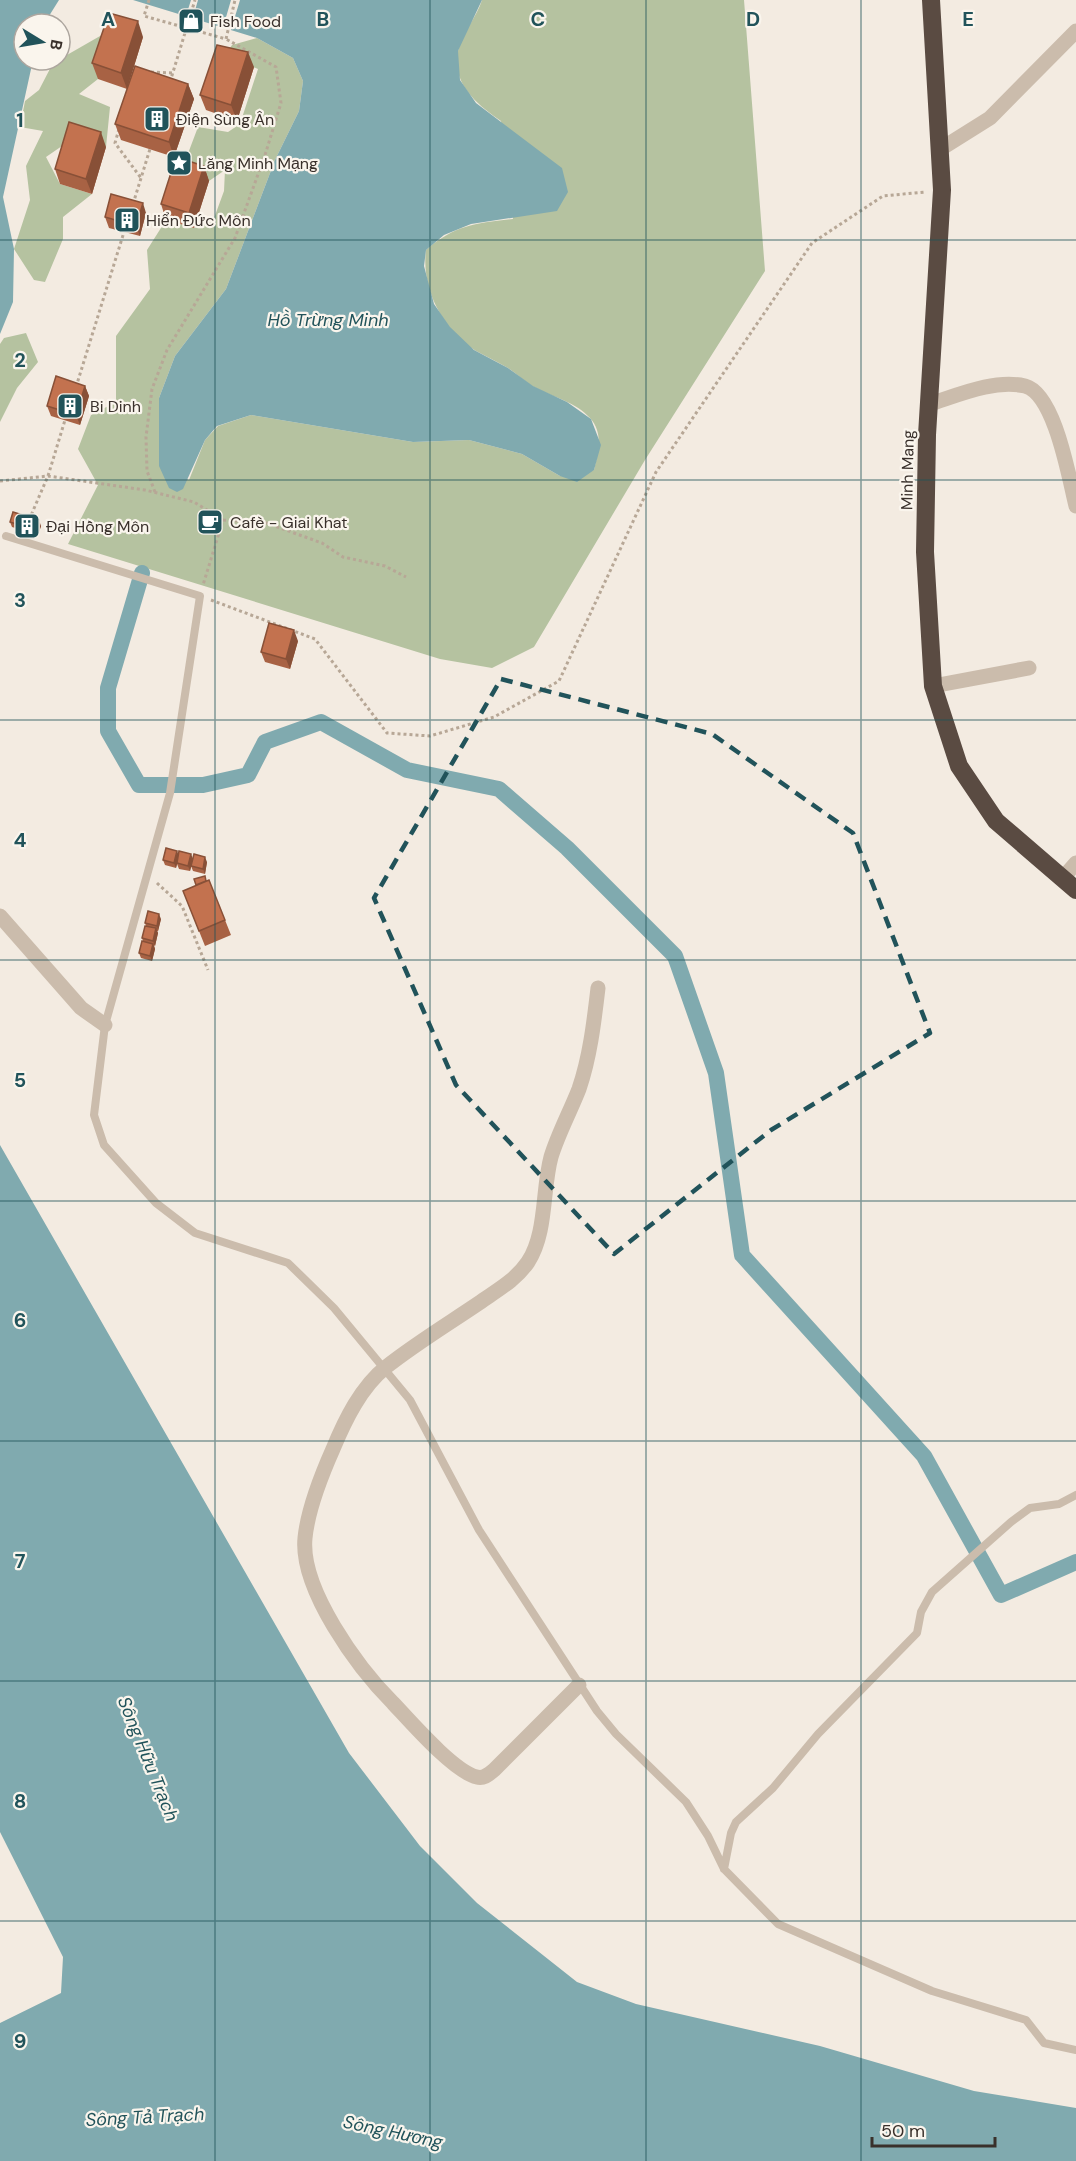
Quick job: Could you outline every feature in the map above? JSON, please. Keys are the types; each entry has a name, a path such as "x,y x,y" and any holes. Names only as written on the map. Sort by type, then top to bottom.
{"highway":[{"name":"Minh Mang","path":"932,0 942,190 927,435 925,552 933,686 959,766 996,821 1069,885"}],"street":[{"path":"939,150 990,118 1076,31"},
{"path":"930,405 976,390 1000,386 1026,386 1036,392 1051,416 1076,506"},
{"path":"933,686 1029,668"},
{"path":"1069,885 1076,863"},
{"path":"0,916 81,1008 105,1024"},
{"path":"579,1685 494,1770 486,1777 478,1778 459,1767 433,1744 377,1688 335,1626 319,1596 308,1567 305,1538 308,1522 338,1437 358,1401 384,1368 508,1282 529,1260 539,1234 552,1155 582,1078 592,1037 598,988"}],"lane":[{"path":"6,536 200,596 170,793 105,1024 94,1115 104,1145 156,1203 195,1233 288,1263 334,1308 410,1400 479,1530 579,1685 615,1734 686,1802 708,1836 724,1869 778,1924 932,1991 1026,2020 1044,2043 1076,2050"},
{"path":"724,1869 731,1833 736,1822 773,1788 818,1734 917,1633 921,1612 932,1592 1026,1510 1059,1504 1076,1495"}],"path":[{"path":"168,91 195,0"},
{"path":"226,39 226,29 235,0"},
{"path":"148,2 144,16 226,39 276,67 281,103 266,155 235,237 167,350 152,389 146,437 147,471 155,492"},
{"path":"150,72 173,73"},
{"path":"121,123 115,143 141,178"},
{"path":"131,209 150,149"},
{"path":"223,520 200,596 315,639 387,734 430,736 494,717 559,681 656,472 812,243 883,196 942,190"},
{"path":"75,391 124,232"},
{"path":"28,521 48,476 65,420"},
{"path":"0,481 48,476 155,492 194,502 223,520 266,523 322,543 343,557 385,566 406,577"},
{"path":"148,876 182,906 208,970"}],"highlighted area":[{"path":"501,679 712,734 853,833 930,1033 771,1130 614,1254 456,1085 374,898"}],"green space":[{"path":"482,0 744,0 765,271 645,460 534,647 492,668 440,659 68,544 98,485 78,449 91,415 116,402 116,336 150,289 147,250 166,220 194,228 213,221 224,191 225,170 209,181 181,172 198,127 228,132 240,124 258,69 225,55 232,45 257,38 293,58 303,81 299,111 275,160 226,289 175,356 159,398 159,465 189,480 205,440 218,426 251,415 413,442 469,440 522,454 560,476 594,470 598,437 590,418 564,400 527,383 508,368 464,342 444,320 431,294 427,279 426,250 447,235 466,227 513,219 501,121 475,101 468,92 462,83 457,63 460,44"},
{"path":"114,28 98,79 79,94 110,107 106,147 75,137 46,157 60,184 92,194 63,217 63,239 45,282 34,280 14,249 30,200 26,166 43,131 20,127 25,101 39,90 48,72 72,72 72,52"},
{"path":"26,333 38,362 17,388 0,422 0,344 4,338"}],"water":[{"path":"0,0 59,0 52,12 12,12 12,72 30,72 3,197 14,249 13,302 0,334"},
{"name":"Hồ Trừng Minh","path":"133,0 482,0 458,51 460,80 476,103 562,168 568,192 557,211 471,224 444,235 426,250 424,266 434,304 450,327 474,350 508,368 533,386 567,402 591,419 601,445 594,470 577,482 560,476 522,454 469,440 413,442 251,415 217,426 205,440 183,489 177,492 169,488 159,466 159,398 175,356 226,289 275,160 299,111 303,81 293,58 257,38"},
{"path":"0,1145 349,1753 420,1846 477,1903 577,1982 636,2004 820,2046 974,2091 1076,2108 1076,2161 0,2161 0,2023 61,1993 63,1957 0,1832"}],"pier":[{"path":"191,0 198,0 192,21 185,19"},
{"path":"231,0 240,0 230,33 222,31"}],"building":[{"path":"109,13 138,21 121,73 92,63"},
{"path":"217,45 248,52 231,105 200,95"},
{"name":"Điện Sùng Ân","path":"135,66 188,84 169,142 115,124"},
{"path":"69,122 101,132 86,179 55,169"},
{"path":"176,157 204,166 189,213 161,204"},
{"path":"111,194 143,203 136,226 105,217"},
{"path":"56,376 85,386 76,415 47,406"},
{"path":"13,512 39,520 36,530 10,522"},
{"path":"269,623 294,630 286,659 261,652"},
{"path":"166,848 177,851 174,863 163,860"},
{"path":"179,851 191,854 188,866 177,863"},
{"path":"194,854 205,857 203,869 191,866"},
{"path":"205,876 206,881 196,885 194,879"},
{"path":"209,880 225,920 199,931 183,891"},
{"path":"148,911 159,914 157,926 145,923"},
{"path":"145,926 156,928 153,941 142,938"},
{"path":"142,941 153,944 150,956 139,953"}],"waterway":[{"path":"142,573 108,688 108,731 139,785 203,785 248,775 265,742 321,722 407,770 499,789 567,848 675,956 716,1073 742,1255 924,1456 1001,1595 1076,1562"}],"place":[{"name":"Fish Food","path":"191,21"},
{"name":"Điện Sùng Ân","path":"157,119"},
{"name":"Lăng Minh Mạng","path":"179,163"},
{"name":"Hiển Đức Môn","path":"127,220"},
{"name":"Bi Dinh","path":"70,406"},
{"name":"Cafè - Giai Khat","path":"210,522"},
{"name":"Đại Hồng Môn","path":"27,526"}],"water label":[{"name":"Sông Hữu Trạch","path":"148,1759"},
{"name":"Sông Tả Trạch","path":"145,2117"},
{"name":"Sông Hương","path":"393,2132"}]}
